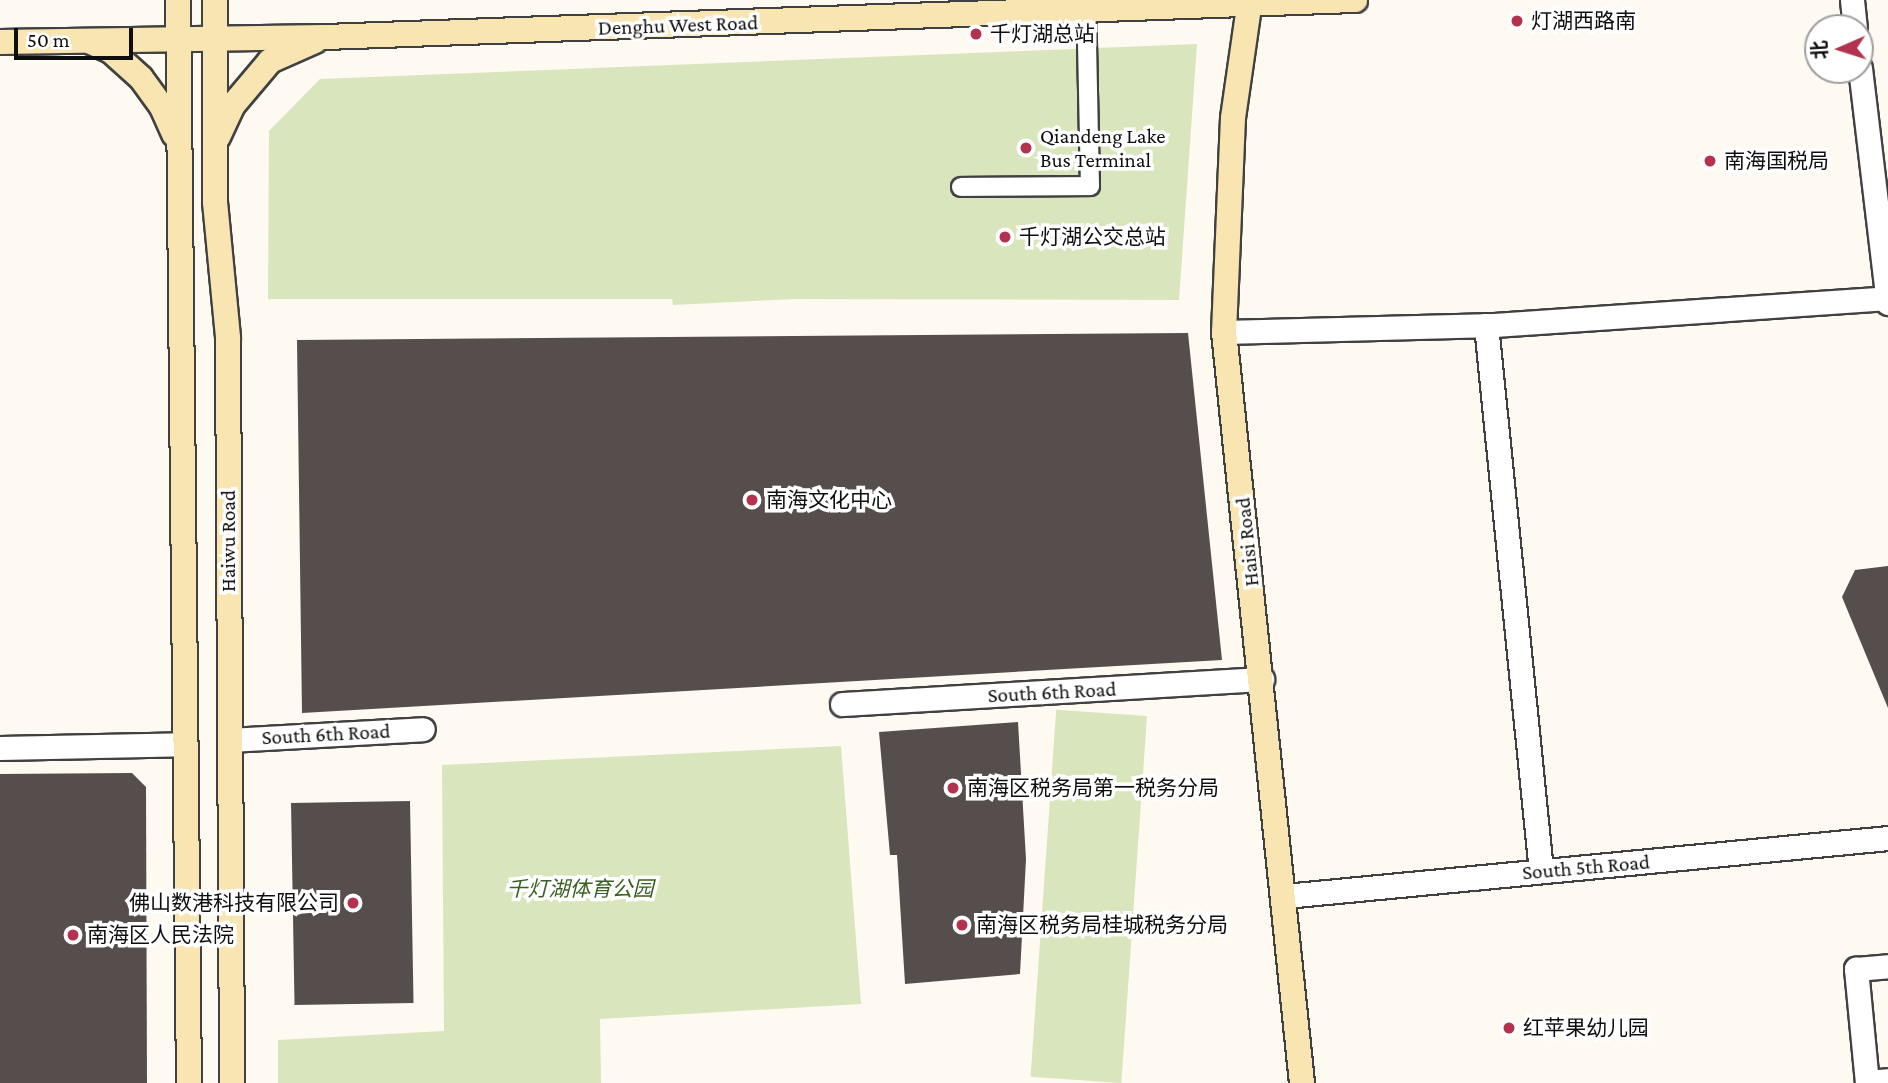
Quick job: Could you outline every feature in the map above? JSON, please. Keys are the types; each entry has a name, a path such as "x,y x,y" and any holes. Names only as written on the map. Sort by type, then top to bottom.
{"main road":[{"path":"178,0 189,1083"},
{"name":"Haiwu Road","path":"215,0 215,144 228,338 232,1083"},
{"name":"Denghu West Road","path":"0,42 325,37 1086,5 1355,0"},
{"name":"Haisi Road","path":"1250,3 1233,118 1224,332 1285,895 1302,1083"},
{"path":"215,144 233,105 270,61 325,37"},
{"path":"87,40 111,51 141,78 162,107 178,143"}],"street":[{"path":"961,187 1090,186 1086,5"},
{"path":"1224,332 1486,325 1888,301 1880,163 1863,84"},
{"path":"1486,325 1541,871"},
{"name":"South 6th Road","path":"842,704 1262,679"},
{"name":"South 6th Road","path":"229,740 423,729"},
{"path":"0,748 184,744"},
{"name":"South 5th Road","path":"1285,895 1888,838"},
{"path":"1874,1082 1856,969 1888,966"}],"green space":[{"path":"1197,44 1179,300 795,299 673,305 672,299 268,299 269,131 320,79"},
{"path":"1056,710 1147,716 1121,1083 1031,1077"},
{"name":"千灯湖体育公园","path":"841,746 861,1004 600,1019 601,1083 278,1083 278,1040 444,1031 442,765"}],"building":[{"name":"南海文化中心","path":"1188,333 1222,660 302,713 297,340"},
{"path":"1888,566 1888,708 1842,597 1855,570"},
{"path":"1018,722 1026,859 1020,974 905,984 897,855 890,855 879,732"},
{"name":"南海区人民法院","path":"132,773 146,787 147,1083 0,1083 0,774"},
{"name":"佛山数港科技有限公司","path":"410,801 414,1003 295,1005 291,803"}],"place":[{"name":"灯湖西路南","path":"1517,21"},
{"name":"千灯湖总站","path":"976,34"},
{"name":"Qiandeng Lake Bus Terminal","path":"1026,148"},
{"name":"南海国税局","path":"1710,161"},
{"name":"千灯湖公交总站","path":"1005,237"},
{"name":"南海文化中心","path":"752,500"},
{"name":"南海区税务局第一税务分局","path":"953,788"},
{"name":"佛山数港科技有限公司","path":"353,903"},
{"name":"南海区税务局桂城税务分局","path":"962,925"},
{"name":"南海区人民法院","path":"73,935"},
{"name":"红苹果幼儿园","path":"1509,1028"}]}
